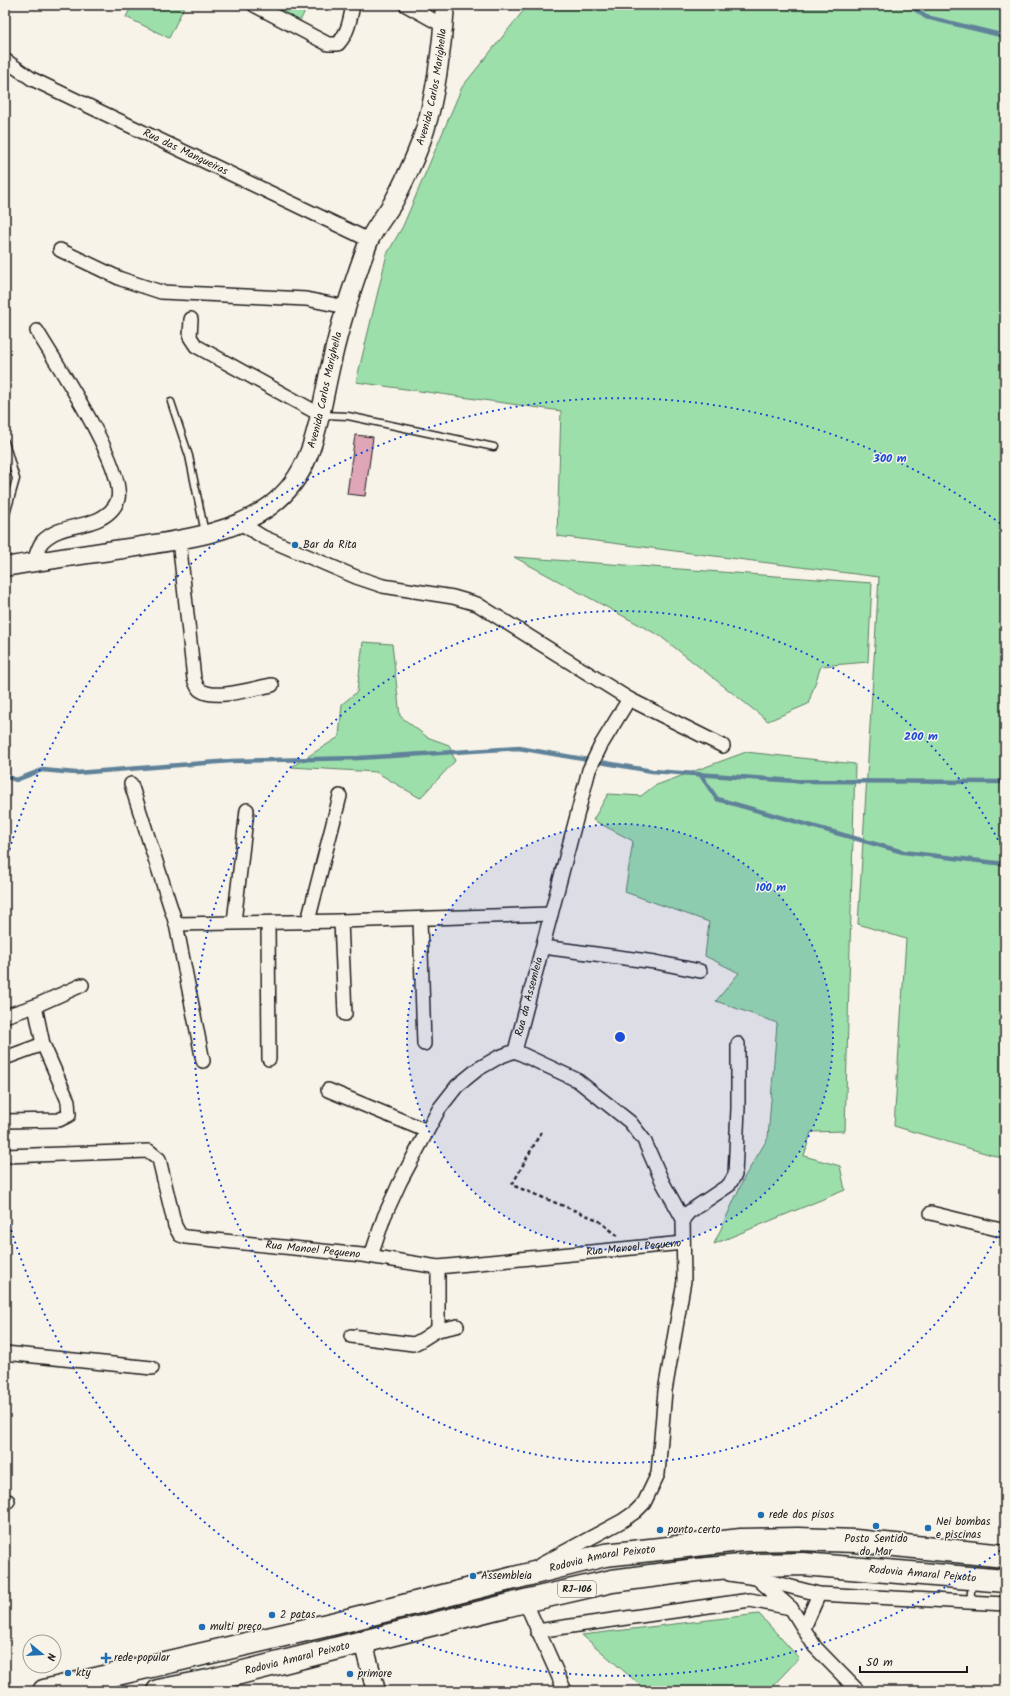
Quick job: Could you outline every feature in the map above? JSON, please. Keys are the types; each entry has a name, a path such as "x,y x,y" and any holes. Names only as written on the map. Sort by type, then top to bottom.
{"highway":[{"name":"Rodovia Amaral Peixoto","path":"44,1691 328,1624 606,1555 741,1540 798,1539 855,1541 1005,1556"},
{"name":"Rodovia Amaral Peixoto","path":"158,1691 209,1686 363,1642 525,1601 612,1581 696,1570 752,1565 803,1564 972,1577 1005,1581"}],"street":[{"path":"254,5 328,44 338,44 344,38 348,28 353,5"},
{"path":"406,5 444,26"},
{"name":"Avenida Carlos Marighella","path":"5,567 179,540 205,534 240,523 269,507 291,487 307,459 321,415 331,360 346,307 369,240 393,202 413,164 425,128 437,76 444,26 445,5"},
{"name":"Rua das Mangueiras","path":"5,60 32,79 369,240"},
{"path":"60,250 121,279 161,292 306,299 346,307"},
{"path":"191,319 190,337 196,346 321,415"},
{"path":"34,562 41,543 54,532 97,520 113,510 118,498 116,478 96,430 38,331"},
{"path":"240,523 263,537 356,577 383,586 453,597 477,604 629,698 722,746"},
{"path":"179,540 194,679 199,690 208,694 219,695 272,685"},
{"name":"Rua da Assemleia","path":"371,1256 384,1217 427,1131 440,1109 457,1086 478,1069 499,1057 515,1051 589,770 600,745 629,698"},
{"path":"131,784 176,924 203,1061"},
{"path":"308,921 340,796"},
{"path":"234,922 248,810"},
{"path":"176,924 420,919 551,914"},
{"path":"420,919 424,1044"},
{"path":"341,921 345,1014"},
{"path":"268,923 269,1059"},
{"path":"543,947 655,962 700,971"},
{"path":"5,1016 35,1006 82,985"},
{"path":"5,1121 59,1120 69,1115 68,1101 43,1044 35,1006"},
{"path":"5,1058 43,1044"},
{"path":"683,1219 689,1212 728,1185 735,1175 738,1108 738,1044"},
{"path":"515,1051 577,1080 630,1122 644,1140 663,1184 683,1219 683,1243"},
{"path":"328,1090 427,1131"},
{"name":"Rua Manoel Pequeno","path":"5,1156 149,1151 159,1159 174,1226 180,1235 186,1237 371,1256 438,1267 683,1243 684,1281 665,1391 658,1474 644,1503 622,1521 557,1555 522,1576"},
{"path":"931,1213 1005,1231"},
{"path":"438,1267 438,1330"},
{"path":"351,1336 412,1344 420,1342 427,1335 438,1330 456,1326"},
{"path":"5,1353 152,1368"},
{"path":"696,1570 756,1578 819,1594 1005,1604"},
{"path":"756,1578 791,1608 815,1647 858,1691"},
{"path":"804,1628 819,1594"},
{"path":"537,1631 750,1600 791,1608"},
{"path":"525,1601 537,1631 565,1691"},
{"path":"363,1642 376,1691"}],"lane":[{"path":"172,402 189,456 205,534"},
{"path":"321,415 348,416 494,447"},
{"path":"5,442 16,479 5,518"},
{"path":"970,1603 972,1577"}],"path":[{"path":"541,1132 512,1185 598,1220 632,1248"}],"green space":[{"path":"132,5 185,5 169,38 126,17"},
{"path":"282,5 308,5 299,23 278,13"},
{"path":"528,5 1005,5 1005,1159 894,1126 906,939 858,924 879,577 557,536 561,411 356,382 387,254 403,226 462,87"},
{"path":"514,557 872,583 868,662 821,666 808,704 768,721 660,636"},
{"path":"363,642 392,644 400,716 427,737 449,745 455,761 420,798 376,772 291,767 339,737 342,704 357,692"},
{"path":"746,752 855,764 845,1131 811,1132 804,1156 840,1166 845,1190 714,1244 745,1176 768,1138 777,1023 716,1001 739,973 705,956 709,922 625,892 633,841 593,820 608,794 641,796 654,786"},
{"path":"759,1614 799,1658 768,1691 647,1691 582,1635"}],"building":[{"path":"355,435 373,437 365,496 347,494"}],"waterway":[{"path":"909,5 926,17 1005,36"},
{"path":"5,776 16,780 42,770 76,773 231,761 359,758 519,748 652,771 796,781 1005,782"},
{"path":"700,774 717,799 903,852 1005,864"}],"place":[{"name":"Bar da Rita","path":"295,545"},
{"name":"rede dos pisos","path":"761,1515"},
{"name":"Posto Sentido do Mar","path":"876,1526"},
{"name":"Nei bombas e piscinas","path":"928,1528"},
{"name":"ponto certo","path":"660,1530"},
{"name":"Assembleia","path":"473,1576"},
{"name":"2 patas","path":"272,1615"},
{"name":"multi preço","path":"202,1627"},
{"name":"rede popular","path":"106,1658"},
{"name":"kty","path":"68,1673"},
{"name":"primore","path":"350,1674"}]}
